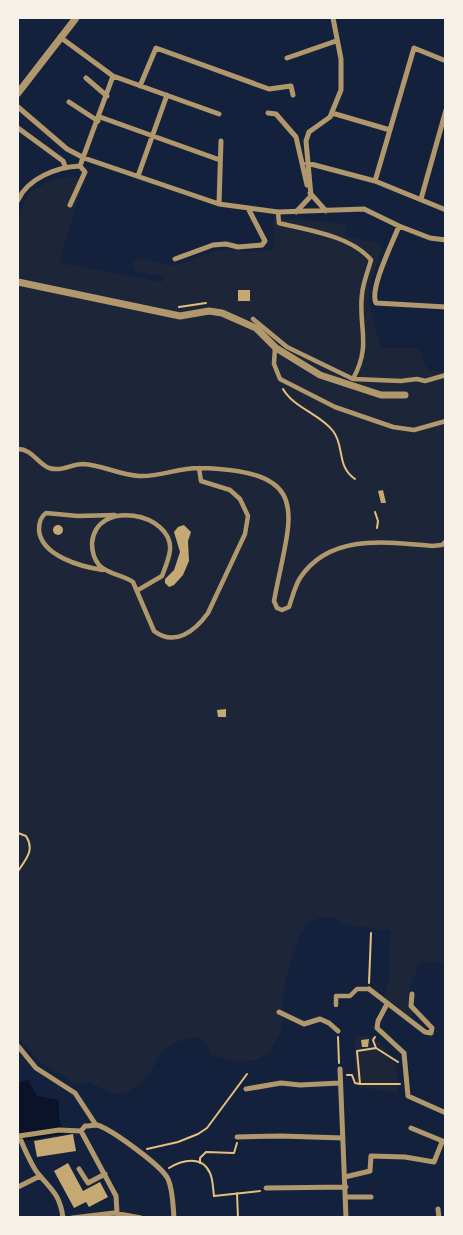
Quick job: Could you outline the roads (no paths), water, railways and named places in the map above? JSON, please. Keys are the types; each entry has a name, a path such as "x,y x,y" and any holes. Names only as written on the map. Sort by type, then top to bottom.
{"street":[{"path":"18,93 76,18"},
{"path":"311,196 306,141 309,132 330,117 341,90 342,76 333,18"},
{"path":"60,37 113,76 219,114"},
{"path":"286,58 336,41"},
{"path":"140,86 156,48 269,89 291,86 293,95"},
{"path":"375,181 414,48 446,61"},
{"path":"80,166 99,119 113,76"},
{"path":"86,78 107,96"},
{"path":"138,176 167,95"},
{"path":"69,102 99,119 220,160"},
{"path":"18,107 67,149 84,158 219,204 249,210 278,212 364,209 430,238 446,240"},
{"path":"421,200 446,110"},
{"path":"268,113 276,114 296,137 311,196 326,211"},
{"path":"332,113 390,130"},
{"path":"18,128 63,160 65,166"},
{"path":"219,204 221,141"},
{"path":"307,163 375,181 446,210"},
{"path":"18,200 23,187 65,166 80,166"},
{"path":"70,205 85,172 80,166"},
{"path":"18,184 23,187"},
{"path":"295,212 311,196"},
{"path":"175,259 214,245 226,244 238,247 262,245 265,241 249,210"},
{"path":"278,212 278,223 324,234 363,250 370,260 362,294 364,351 362,364 353,379"},
{"path":"399,226 375,289 376,303 446,308"},
{"path":"18,282 180,316 208,311 222,313 256,328 276,348 320,375 381,395 405,395"},
{"path":"253,319 288,347 353,379 401,381 417,379 425,381 446,375"},
{"path":"276,348 274,364 280,379 335,407 393,427 414,430 446,421"},
{"path":"18,450 26,450 45,466 55,469 82,464 140,476 199,468 261,476 278,486 285,497 289,516 285,552 274,602 280,610 289,607 300,578 309,568 333,550 361,542 432,546 442,545 446,542"},
{"path":"138,590 162,576 170,549 166,533 156,525 136,516 87,517 46,513 42,516 39,524 40,534 47,546 56,553 88,568 105,570 126,577 133,582 138,590 150,628 166,637 179,637 187,634 201,623 208,613 245,534 248,516 240,499 230,490 201,481 199,468"},
{"path":"105,570 94,556 92,546 94,536 102,523 121,515"},
{"path":"336,1005 336,996 350,996 357,989 368,989 425,1032 431,1033 432,1028 411,1006 412,994"},
{"path":"388,1004 378,1021 380,1031 404,1053 408,1096 412,1100 446,1113"},
{"path":"279,1012 304,1024 320,1019 329,1023 338,1031"},
{"path":"18,1046 36,1068 75,1093 96,1125 142,1154 162,1172 168,1179 174,1218"},
{"path":"340,1072 346,1218"},
{"path":"246,1090 281,1083 300,1086 340,1083"},
{"path":"81,1131 85,1126 96,1125"},
{"path":"345,1177 370,1171 370,1156 405,1157 434,1162 444,1142 425,1132 411,1128"},
{"path":"63,1218 56,1194 40,1176 18,1136 59,1130 76,1129 81,1131 116,1196 117,1213"},
{"path":"237,1137 343,1138"},
{"path":"79,1169 88,1183 104,1174"},
{"path":"18,1186 40,1176"},
{"path":"266,1188 346,1187"},
{"path":"346,1197 371,1196"},
{"path":"438,1209 439,1218"},
{"path":"72,1218 117,1213 141,1218"}]}
